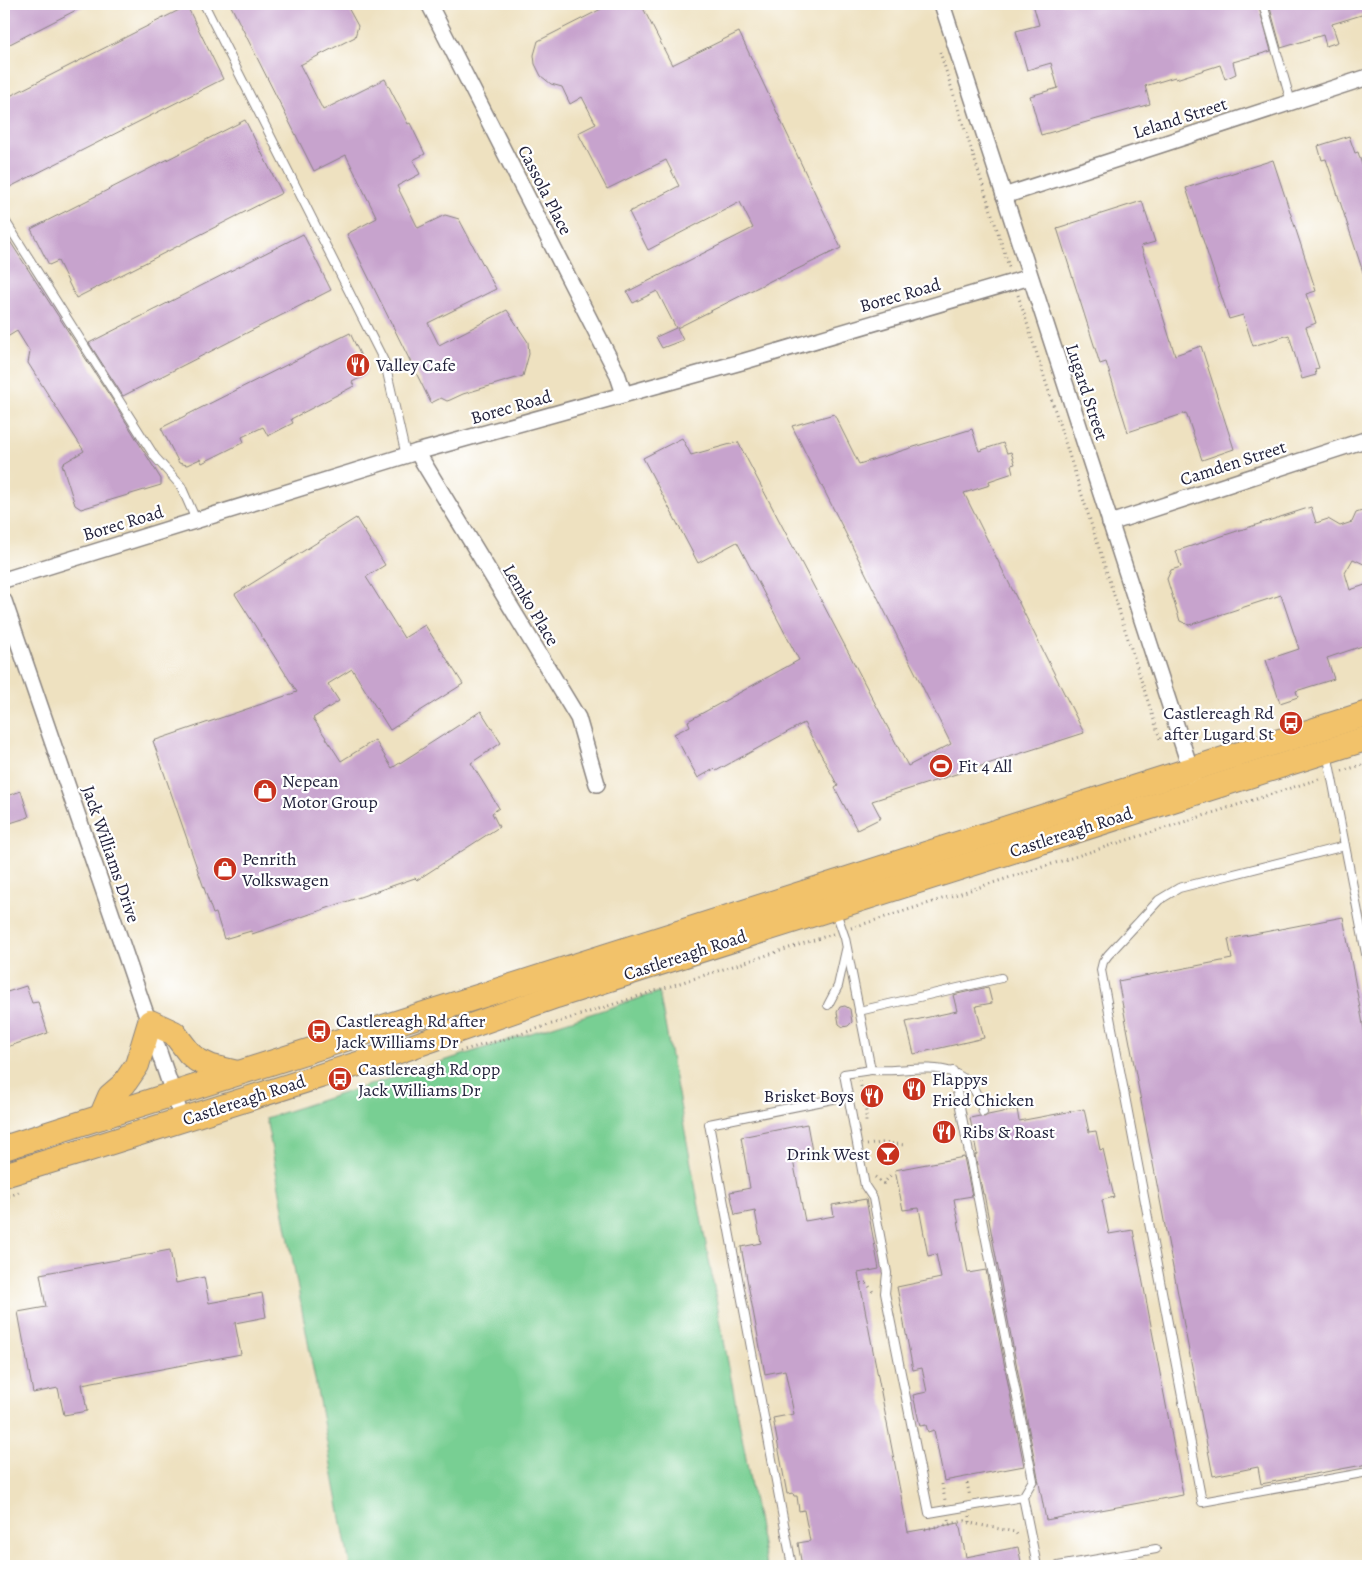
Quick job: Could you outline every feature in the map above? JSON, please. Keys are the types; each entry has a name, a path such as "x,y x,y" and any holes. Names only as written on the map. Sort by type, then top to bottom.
{"main road":[{"name":"Castlereagh Road","path":"4,1148 1190,768 1368,713"},
{"name":"Castlereagh Road","path":"4,1174 80,1152 402,1050 531,1004 1368,738"},
{"path":"101,1117 110,1096 124,1084 137,1065 150,1022 174,1033 197,1060 212,1067 237,1072"}],"street":[{"name":"Cassola Place","path":"429,4 617,373 624,394"},
{"name":"Lugard Street","path":"942,4 1198,792"},
{"name":"Leland Street","path":"1004,196 1368,77"},
{"name":"Borec Road","path":"4,580 412,454 745,361 1030,277"},
{"name":"Camden Street","path":"1110,523 1368,439"},
{"name":"Lemko Place","path":"412,454 578,718 596,784"},
{"name":"Jack Williams Drive","path":"4,601 182,1119"}],"lane":[{"path":"204,4 385,363 412,454"},
{"path":"1263,4 1291,102"},
{"path":"4,219 155,457 182,486 196,520"},
{"path":"1327,751 1368,964"},
{"path":"1345,846 1179,888 1167,894 1159,900 1108,955 1103,962 1101,970 1202,1502 1368,1472"},
{"path":"835,907 847,946 871,1070"},
{"path":"828,1006 838,986 847,946"},
{"path":"859,1011 1001,978"},
{"path":"982,1112 974,1089 953,1072 933,1068 871,1070 844,1074 865,1186 873,1198 887,1273 885,1294 929,1513 1024,1497"},
{"path":"953,1072 1033,1480 1024,1497 1037,1566"},
{"path":"792,1566 709,1124 848,1096"},
{"path":"1058,1566 1156,1548"}],"path":[{"path":"940,51 1009,268"},
{"path":"1019,300 1161,742"},
{"path":"460,1052 1368,763"},
{"path":"858,1072 866,1112 866,1130"},
{"path":"867,1140 870,1153"},
{"path":"873,1170 875,1178 884,1184"},
{"path":"4,1198 26,1189"},
{"path":"861,1283 867,1283 873,1289 874,1297"},
{"path":"967,1483 970,1523 1015,1532 1021,1539"},
{"path":"925,1529 950,1524"}],"green space":[{"path":"659,992 766,1566 350,1566 266,1118"}],"building":[{"path":"4,4 88,4 4,47"},
{"path":"230,4 346,4 358,26 355,37 300,65 323,110 385,79 425,154 413,160 420,174 397,186 418,228 445,215 459,219 496,289 428,323 439,345 507,310 528,342 529,354 523,376 463,394 447,401 441,398 431,403 347,234 377,218 346,155 314,171"},
{"path":"611,4 641,4 672,65 739,32 841,248 776,278 677,328 683,340 662,348 656,337 676,328 657,291 633,303 627,292 753,228 740,202 648,250 629,212 679,186 666,160 607,189 578,133 596,124 582,97 570,104 562,87 551,84 541,76 535,64 534,55 538,41"},
{"path":"1033,4 1258,4 1271,51 1233,62 1236,74 1225,79 1220,65 1176,79 1175,77 1145,86 1150,104 1041,135 1030,96 1058,88 1051,63 1027,70 1016,31 1039,25"},
{"path":"1269,4 1368,4 1368,13 1332,24 1338,42 1326,46 1323,35 1281,48"},
{"path":"187,6 223,79 4,190 4,99"},
{"path":"245,120 282,193 76,298 58,261 49,265 31,229"},
{"path":"1349,136 1355,153 1358,152 1364,171 1368,169 1368,280 1366,281 1326,159 1322,160 1318,146"},
{"path":"1273,160 1316,291 1306,294 1316,323 1306,327 1319,368 1315,369 1316,375 1302,379 1289,335 1253,346 1243,315 1229,319 1186,188"},
{"path":"1142,201 1155,242 1141,246 1175,355 1201,346 1234,449 1202,460 1186,413 1128,432 1106,362 1100,364 1057,228"},
{"path":"4,232 113,401 161,479 161,485 81,509 75,505 62,464 84,451 28,363 30,352 17,331 4,339"},
{"path":"303,234 331,290 123,396 89,343"},
{"path":"350,333 367,369 364,376 352,382 354,386 291,419 293,423 268,436 263,427 242,437 244,442 202,463 200,459 187,465 179,463 161,428"},
{"path":"834,414 859,464 972,429 979,451 1003,443 1007,453 1011,452 1015,464 1011,465 1013,473 989,481 990,485 964,493 1084,733 872,801 881,818 857,830 835,788 838,786 804,723 716,771 714,769 698,778 674,734 690,726 688,721 799,660 737,542 698,563 643,458 682,438 691,455 738,442 908,766 951,744 792,426"},
{"path":"1311,507 1316,523 1328,519 1340,526 1352,522 1356,513 1368,509 1368,566 1353,559 1345,573 1350,590 1368,584 1368,644 1327,658 1334,679 1296,691 1298,697 1280,703 1266,660 1299,649 1281,595 1189,625 1180,621 1167,579 1171,570 1181,567 1176,551"},
{"path":"356,518 385,565 366,577 404,638 425,625 463,684 390,730 352,669 328,684 339,701 313,718 341,761 375,740 392,768 481,711 501,743 471,763 499,808 492,813 499,827 417,880 415,878 252,934 251,931 224,939 216,913 213,914 153,741 297,692 235,594"},
{"path":"21,791 29,817 4,825 4,797"},
{"path":"1343,917 1368,1051 1368,1464 1261,1484 1258,1467 1213,1476 1118,981 1232,959 1228,939"},
{"path":"26,986 32,1003 38,1002 48,1033 4,1048 4,993"},
{"path":"988,987 992,1003 976,1006 984,1038 914,1054 906,1022 957,1011 953,995"},
{"path":"845,1006 850,1009 852,1022 848,1026 843,1027 839,1024 837,1012 840,1007"},
{"path":"1017,1109 1019,1121 1084,1109 1089,1132 1096,1131 1100,1150 1103,1149 1114,1197 1102,1200 1109,1234 1133,1230 1183,1495 1046,1520 975,1155 977,1154 970,1118 984,1117"},
{"path":"807,1124 812,1151 792,1155 805,1221 834,1216 832,1205 866,1199 879,1269 858,1273 908,1532 959,1523 966,1557 1018,1547 1022,1566 802,1566 798,1543 810,1541 804,1510 799,1511 797,1496 794,1496 793,1493 787,1494 773,1418 794,1414 785,1370 765,1374 741,1247 761,1243 755,1211 735,1215 730,1192 750,1188 741,1137"},
{"path":"964,1157 972,1196 954,1199 968,1273 986,1270 1024,1466 944,1481 934,1430 928,1432 926,1425 920,1426 913,1395 927,1392 922,1368 913,1370 897,1287 941,1278 936,1254 928,1256 919,1208 903,1210 895,1170"},
{"path":"170,1250 176,1283 204,1277 209,1303 262,1293 266,1317 235,1323 241,1354 82,1384 87,1411 64,1415 58,1388 33,1393 18,1312 46,1307 40,1274"}],"place":[{"name":"Valley Cafe","path":"358,365"},
{"name":"Castlereagh Rd after Lugard St","path":"1291,723"},
{"name":"Fit 4 All","path":"941,766"},
{"name":"Nepean Motor Group","path":"265,791"},
{"name":"Penrith Volkswagen","path":"225,869"},
{"name":"Castlereagh Rd after Jack Williams Dr","path":"319,1031"},
{"name":"Castlereagh Rd opp Jack Williams Dr","path":"340,1079"},
{"name":"Flappys Fried Chicken","path":"914,1089"},
{"name":"Brisket Boys","path":"872,1096"},
{"name":"Ribs & Roast","path":"944,1132"},
{"name":"Drink West","path":"888,1154"}]}
